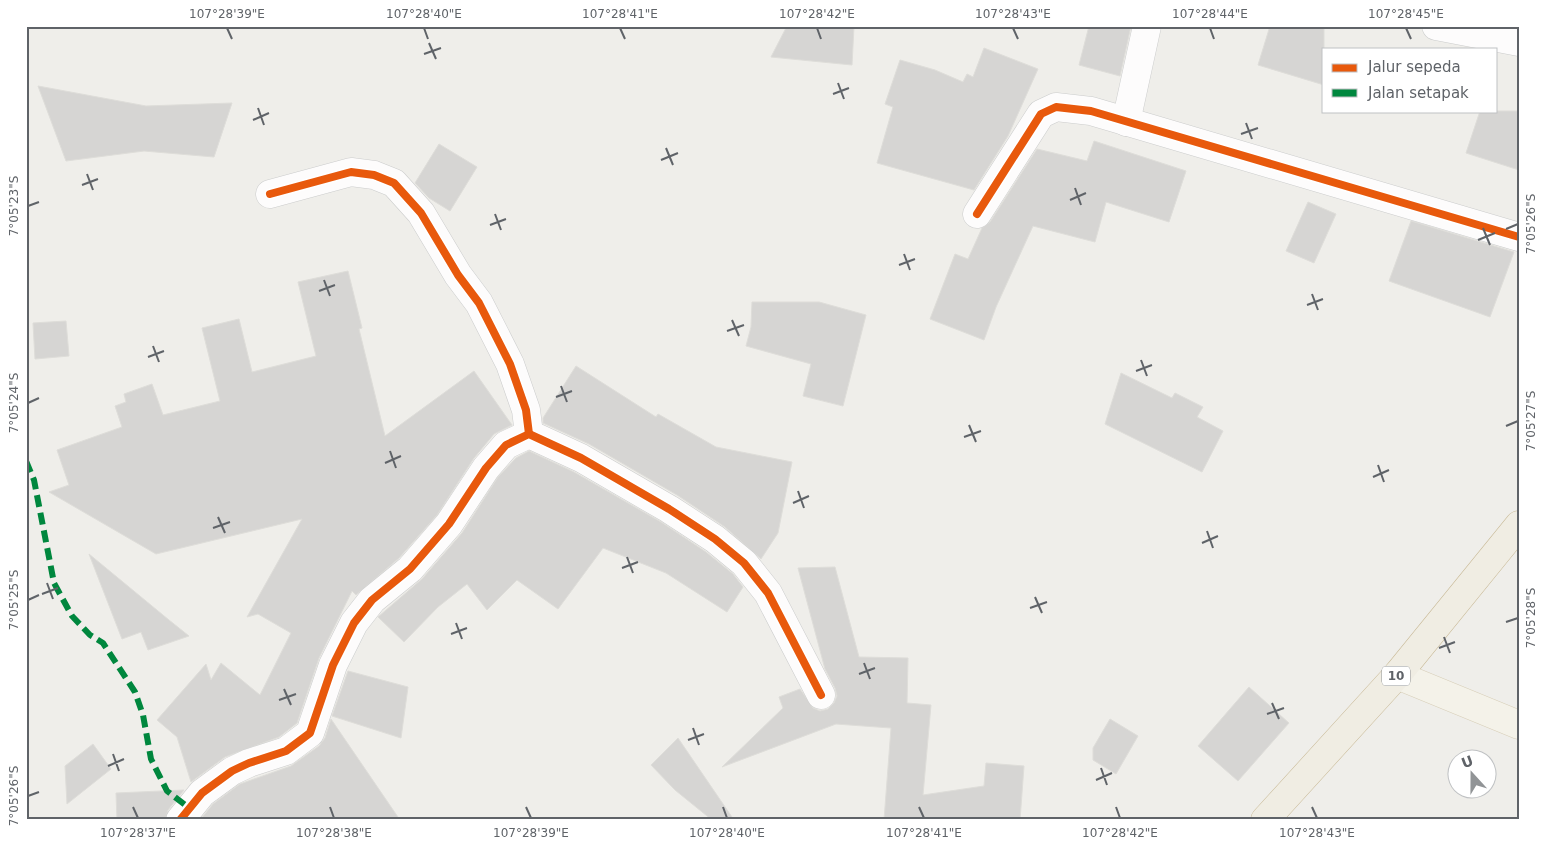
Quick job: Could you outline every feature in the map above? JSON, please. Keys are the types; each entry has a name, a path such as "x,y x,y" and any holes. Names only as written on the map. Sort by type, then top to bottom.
{"highway":[{"name":"10","path":"1266,820 1397,675 1519,526"}],"main road":[{"path":"1397,675 1519,725"}],"street":[{"path":"1126,122 1147,26"},
{"path":"1436,26 1519,42"},
{"path":"977,214 1041,114 1056,107 1091,112 1519,236"},
{"path":"270,194 351,172 374,175 394,184 421,213 458,275 479,303 510,364 526,410 529,434"},
{"path":"529,434 581,458 669,510 715,539 744,564 768,593 821,695"},
{"path":"180,820 202,793 232,771 249,763 286,751 310,733 333,665 354,623 372,600 410,569 449,524 486,468 506,445 529,434"}],"building":[{"path":"787,26 854,26 852,65 771,57"},
{"path":"1089,26 1131,26 1120,76 1079,65"},
{"path":"1270,26 1324,26 1322,84 1258,65"},
{"path":"984,48 1038,69 1008,136 974,190 877,163 893,107 885,104 900,60 935,70 963,82 967,74 973,77"},
{"path":"38,86 146,106 232,103 214,157 144,151 66,161"},
{"path":"1519,111 1519,170 1466,153 1480,112"},
{"path":"1094,141 1186,171 1169,222 1106,202 1095,242 1033,226 996,307 984,340 930,319 955,254 968,259 982,228 990,222 1037,149 1087,161"},
{"path":"439,144 477,167 450,211 429,198 415,183"},
{"path":"1308,202 1336,214 1314,263 1286,251"},
{"path":"1411,221 1514,252 1490,317 1389,281"},
{"path":"348,271 362,328 359,329 385,436 474,371 512,425 494,434 474,458 437,515 399,558 356,595 352,591 319,658 297,723 279,737 225,757 191,782 177,737 157,720 206,664 211,680 221,663 260,695 291,633 258,614 247,617 302,519 156,554 49,492 69,485 57,450 122,427 115,406 126,402 124,394 152,384 163,415 220,401 202,328 239,319 252,372 316,356 298,282"},
{"path":"752,302 819,302 866,315 843,406 803,396 811,364 746,346 751,327"},
{"path":"66,321 69,356 35,359 33,323"},
{"path":"576,366 656,417 658,414 716,447 792,462 778,533 761,559 725,527 677,495 589,444 543,423 543,418"},
{"path":"1121,373 1172,398 1175,393 1203,407 1197,417 1223,431 1202,472 1105,424"},
{"path":"529,451 574,472 661,522 706,552 733,574 743,587 727,612 666,573 603,548 558,609 517,580 487,610 467,584 438,607 404,642 378,617 422,579 462,533 498,477 516,458"},
{"path":"89,554 189,636 148,650 141,632 122,639"},
{"path":"835,567 859,657 908,658 907,703 931,705 923,795 984,786 986,763 1024,766 1020,820 884,820 891,728 836,724 722,767 783,708 779,697 800,689 813,708 820,711 828,709 834,703 837,696 835,688 825,669 798,568"},
{"path":"348,671 408,687 401,738 332,716"},
{"path":"1249,687 1289,723 1238,781 1198,746"},
{"path":"331,719 400,820 200,820 213,804 240,784 291,766 319,746 325,738"},
{"path":"1110,719 1138,736 1116,774 1093,760 1093,748"},
{"path":"678,738 734,820 712,820 675,790 651,765"},
{"path":"93,744 111,769 67,804 65,766"},
{"path":"184,790 168,810 165,820 117,820 116,793"}],"marked path":[{"path":"26,461 34,480 54,583 72,616 90,635 103,643 135,692 143,715 151,759 167,791 189,808"}],"cycle path":[{"path":"977,214 1041,114 1056,107 1091,111 1519,237"},
{"path":"270,194 351,172 374,175 394,183 421,213 458,275 479,303 510,364 526,410 529,434"},
{"path":"180,820 202,793 232,771 249,763 286,751 310,733 333,665 354,623 372,600 410,569 449,524 486,468 506,445 529,434 581,458 669,509 715,539 744,563 768,593 821,695"}]}
